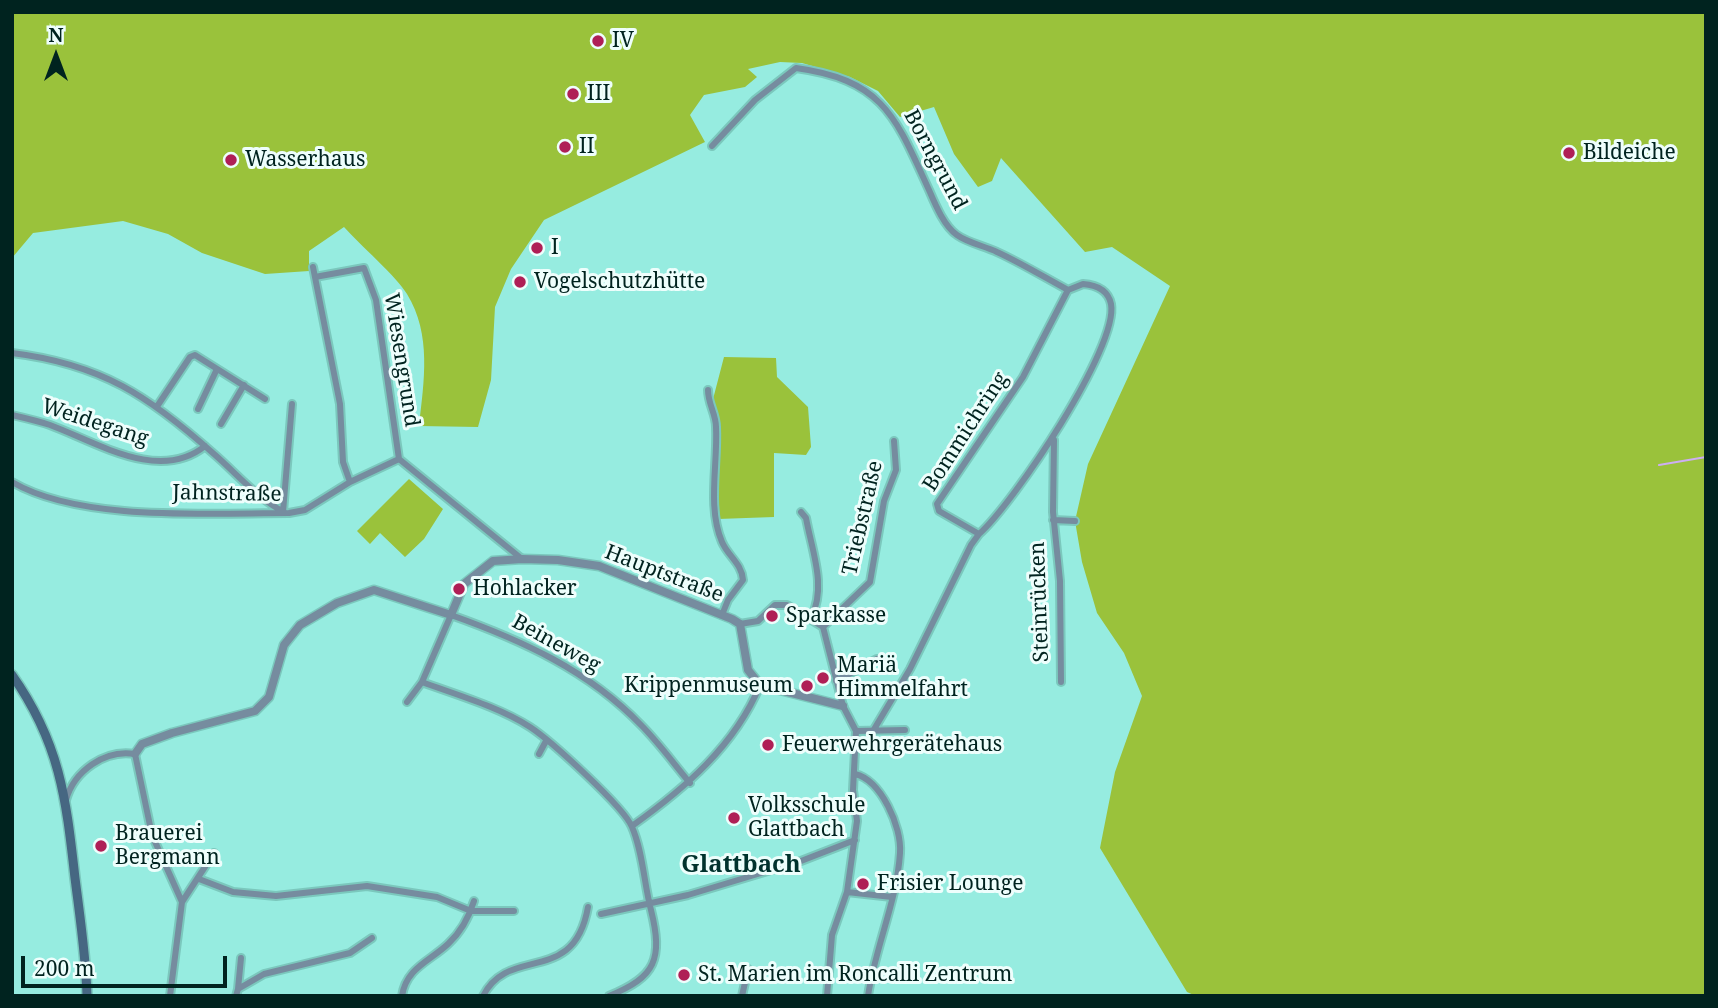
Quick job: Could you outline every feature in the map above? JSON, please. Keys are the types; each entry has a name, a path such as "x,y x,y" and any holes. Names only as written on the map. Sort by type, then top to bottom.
{"main road":[{"path":"12,675 42,723 66,800 86,946 87,996"}],"street":[{"name":"Borngrund","path":"712,146 755,100 796,68 820,72 863,90 884,104 897,120 935,203 958,236 1005,256 1068,290"},
{"path":"313,267 340,404 344,462 350,482"},
{"name":"Wiesengrund","path":"315,277 364,268 376,300 399,459"},
{"path":"873,731 910,669 971,545 999,514 1054,438 1090,372 1109,326 1112,306 1102,289 1092,285 1083,284 1068,290"},
{"name":"Bommichring","path":"979,534 939,511 937,504 1023,377 1068,290"},
{"path":"12,353 52,358 107,378 158,405 286,512"},
{"path":"158,405 190,357 197,356 265,399"},
{"path":"198,410 217,369"},
{"path":"221,424 244,385"},
{"path":"709,390 708,403 716,422 714,490 718,524 722,543 742,572 743,580 728,600 722,615"},
{"path":"286,512 292,404"},
{"name":"Weidegang","path":"12,415 49,425 97,446 142,458 180,460 205,446"},
{"name":"Steinrücken","path":"1054,438 1054,520 1060,581 1061,682"},
{"name":"Triebstraße","path":"823,627 870,582 884,501 896,470 894,441"},
{"path":"399,459 522,559"},
{"name":"Jahnstraße","path":"12,482 29,492 64,503 140,510 286,512 305,510 350,482 399,459"},
{"path":"801,512 806,518 818,580 819,602 811,618"},
{"name":"Steinrücken","path":"1054,520 1075,521"},
{"name":"Hauptstraße","path":"451,615 464,584 493,561 558,560 598,566 740,624 748,670 760,685"},
{"path":"182,902 152,835 135,754 142,744 254,711 269,697 284,645 300,625 337,603 374,590 451,615 422,682 407,702"},
{"path":"740,624 758,621 775,605 787,605 823,627 843,706 856,731 855,840 846,892 832,935 827,996"},
{"name":"Beineweg","path":"451,615 508,635 565,664 603,690 642,725 690,783"},
{"path":"836,681 877,659"},
{"path":"422,682 530,727 599,789 632,826 657,952 650,972 631,987 609,996"},
{"path":"632,826 690,783 743,721 760,685 843,706"},
{"path":"856,731 905,730"},
{"path":"539,754 546,741"},
{"path":"66,800 72,782 89,766 123,752 135,754"},
{"path":"855,774 872,780 890,813 901,850 892,897 873,964 868,996"},
{"path":"601,914 649,905 802,861 855,840"},
{"path":"170,996 182,902 214,853"},
{"path":"199,879 233,892 276,896 367,886 438,897 471,911 513,911"},
{"path":"846,892 892,897"},
{"path":"402,996 403,985 412,971 449,943 471,911 474,901"},
{"path":"483,996 505,972 552,959 569,949 582,934 588,906"},
{"path":"237,992 264,974 350,953 372,938"},
{"path":"237,992 241,958"},
{"path":"742,996 748,969"}],"green space":[{"path":"12,12 1706,12 1706,996 1196,996 1187,992 1100,848 1115,772 1142,696 1124,653 1097,613 1082,562 1075,521 1088,464 1170,286 1112,247 1085,252 1001,158 992,181 978,187 954,154 934,107 900,117 878,91 850,77 802,63 780,62 748,69 757,77 745,87 704,95 690,115 705,142 544,220 511,269 495,307 491,380 478,427 419,426 424,358 415,310 395,279 344,227 309,251 309,271 265,274 202,253 168,234 123,221 33,233 12,258"},
{"path":"724,357 776,358 777,377 808,407 811,447 806,455 774,453 774,517 718,519 719,416 715,416 712,403"},
{"path":"409,479 443,509 424,539 405,557 380,533 370,544 357,531"}],"waterway":[{"path":"1659,465 1706,457"}],"place":[{"name":"IV","path":"598,41"},
{"name":"III","path":"573,94"},
{"name":"II","path":"565,147"},
{"name":"Bildeiche","path":"1569,153"},
{"name":"Wasserhaus","path":"231,160"},
{"name":"I","path":"537,248"},
{"name":"Vogelschutzhütte","path":"520,282"},
{"name":"Hohlacker","path":"459,589"},
{"name":"Sparkasse","path":"772,616"},
{"name":"Mariä Himmelfahrt","path":"823,678"},
{"name":"Krippenmuseum","path":"807,686"},
{"name":"Feuerwehrgerätehaus","path":"768,745"},
{"name":"Volksschule Glattbach","path":"734,818"},
{"name":"Brauerei Bergmann","path":"101,846"},
{"name":"Frisier Lounge","path":"863,884"},
{"name":"St. Marien im Roncalli Zentrum","path":"684,975"}],"district":[{"name":"Glattbach","path":"741,865"}]}
